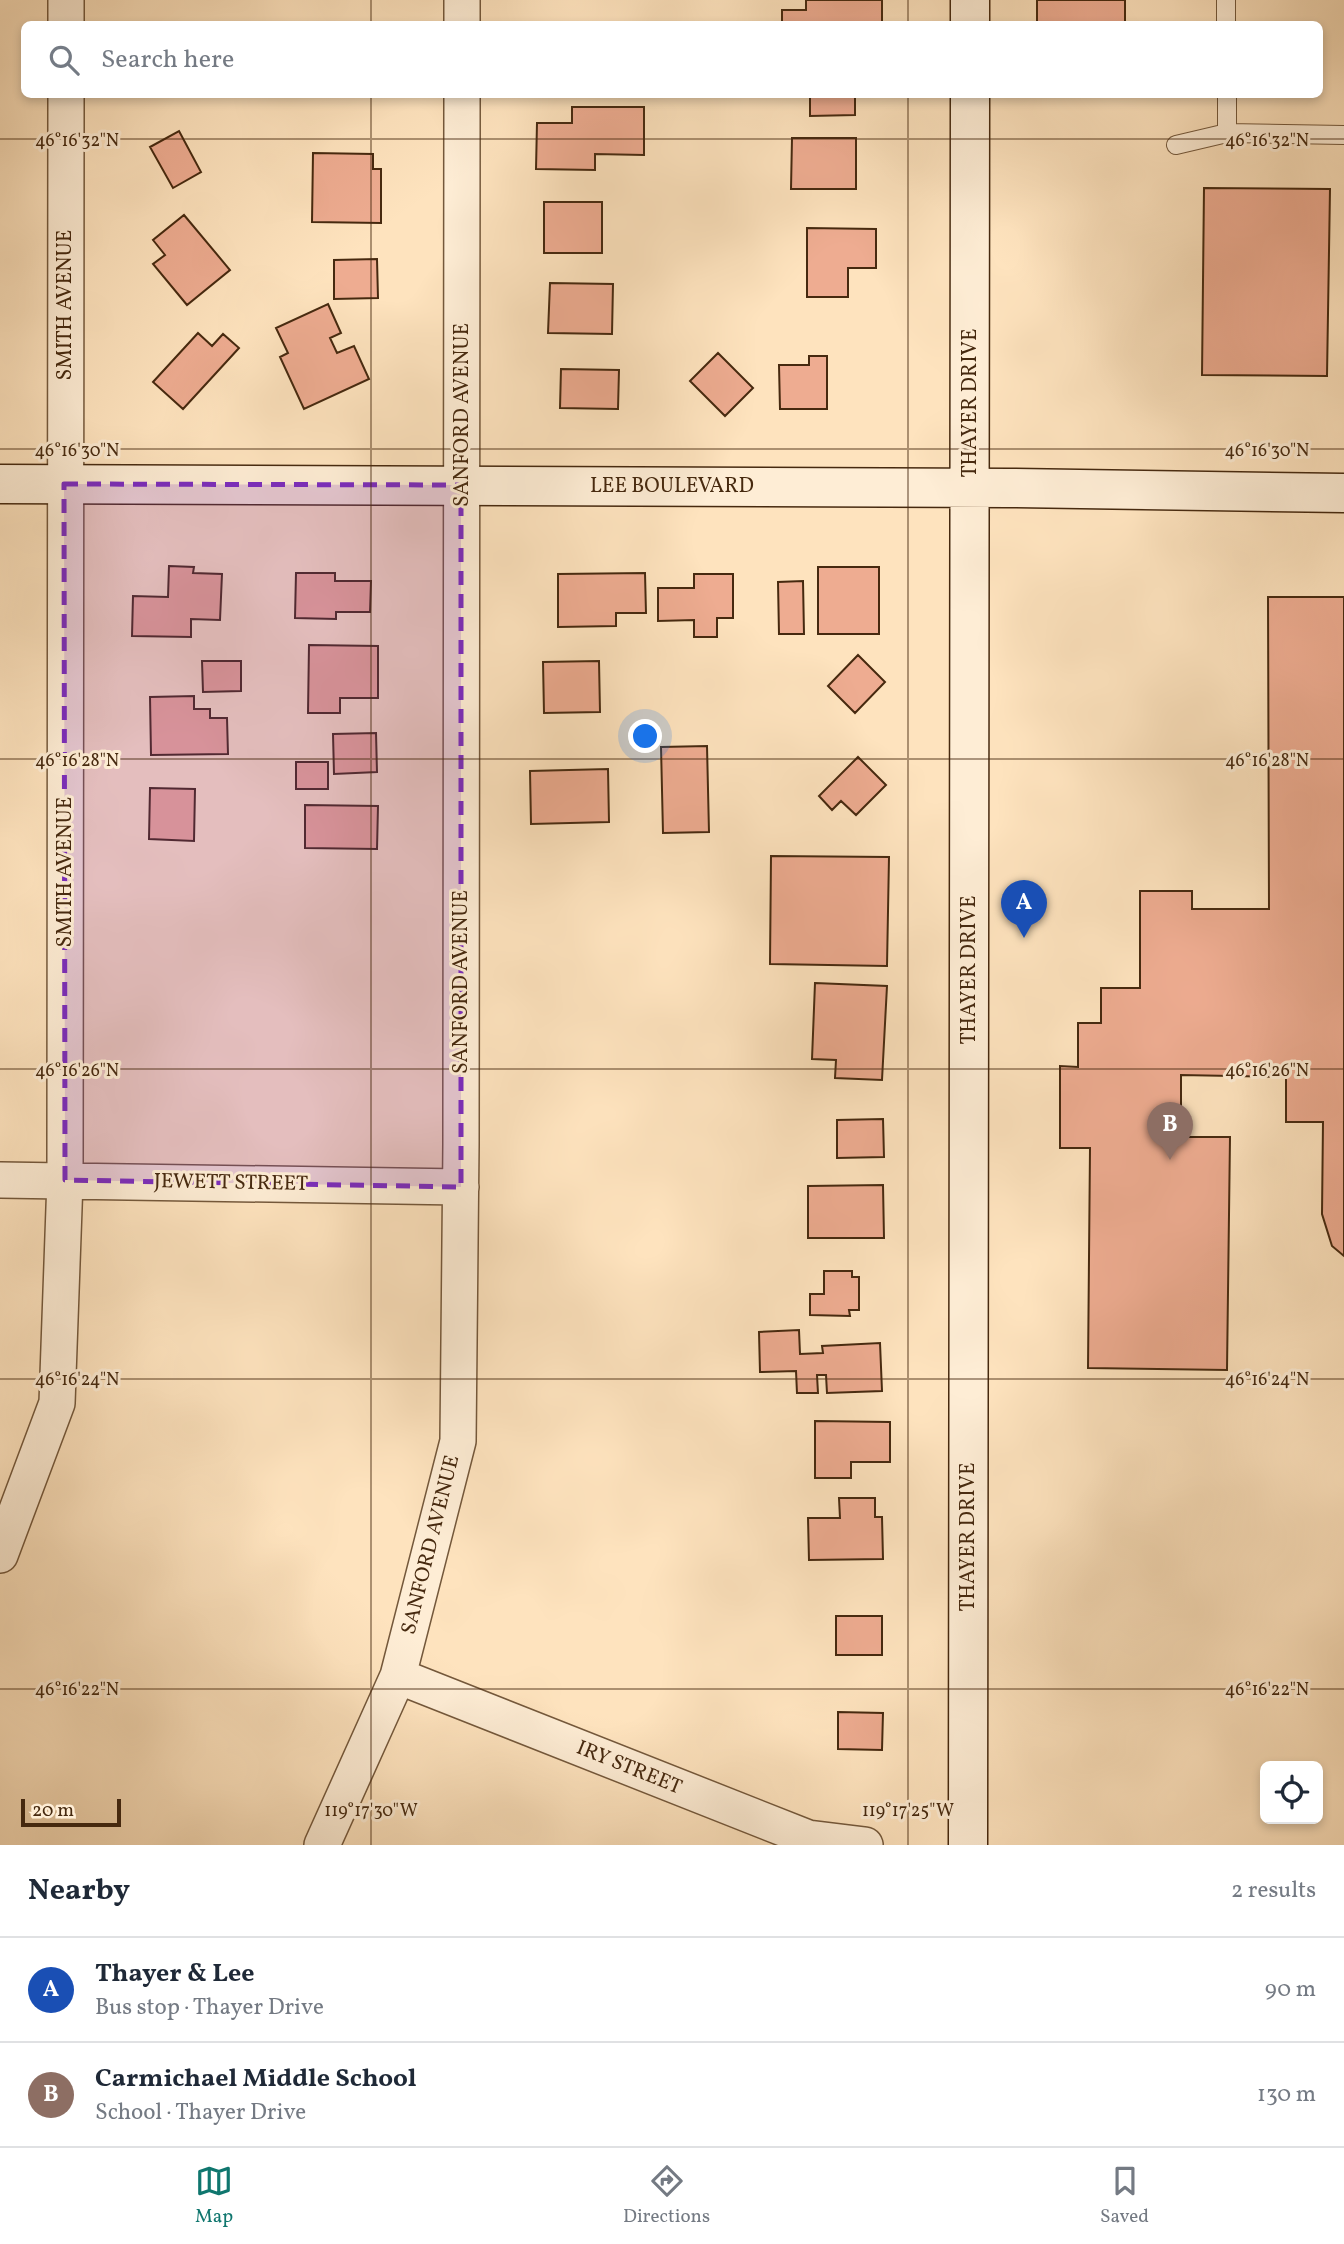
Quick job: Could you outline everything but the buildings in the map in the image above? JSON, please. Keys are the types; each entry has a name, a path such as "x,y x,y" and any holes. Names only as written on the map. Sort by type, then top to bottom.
{"street":[{"path":"66,0 66,21"},
{"path":"462,0 462,21"},
{"path":"970,0 970,21"},
{"name":"SMITH AVENUE","path":"0,1555 58,1403 65,1180 66,98"},
{"name":"SANFORD AVENUE","path":"321,1845 398,1676 458,1441 461,1187 462,98"},
{"name":"THAYER DRIVE","path":"968,1845 970,98"},
{"name":"LEE BOULEVARD","path":"0,484 970,488 1344,493"},
{"name":"JEWETT STREET","path":"0,1180 461,1187"},
{"name":"IRY STREET","path":"398,1676 808,1838 864,1845"}],"lane":[{"path":"1226,0 1226,21"},
{"path":"1227,98 1227,133"},
{"path":"1176,145 1227,133 1344,135"}],"highlighted area":[{"path":"64,484 461,485 461,1187 65,1180"}],"place":[{"name":"Thayer & Lee","path":"1024,938"},
{"name":"Carmichael Middle School","path":"1170,1160"}]}
